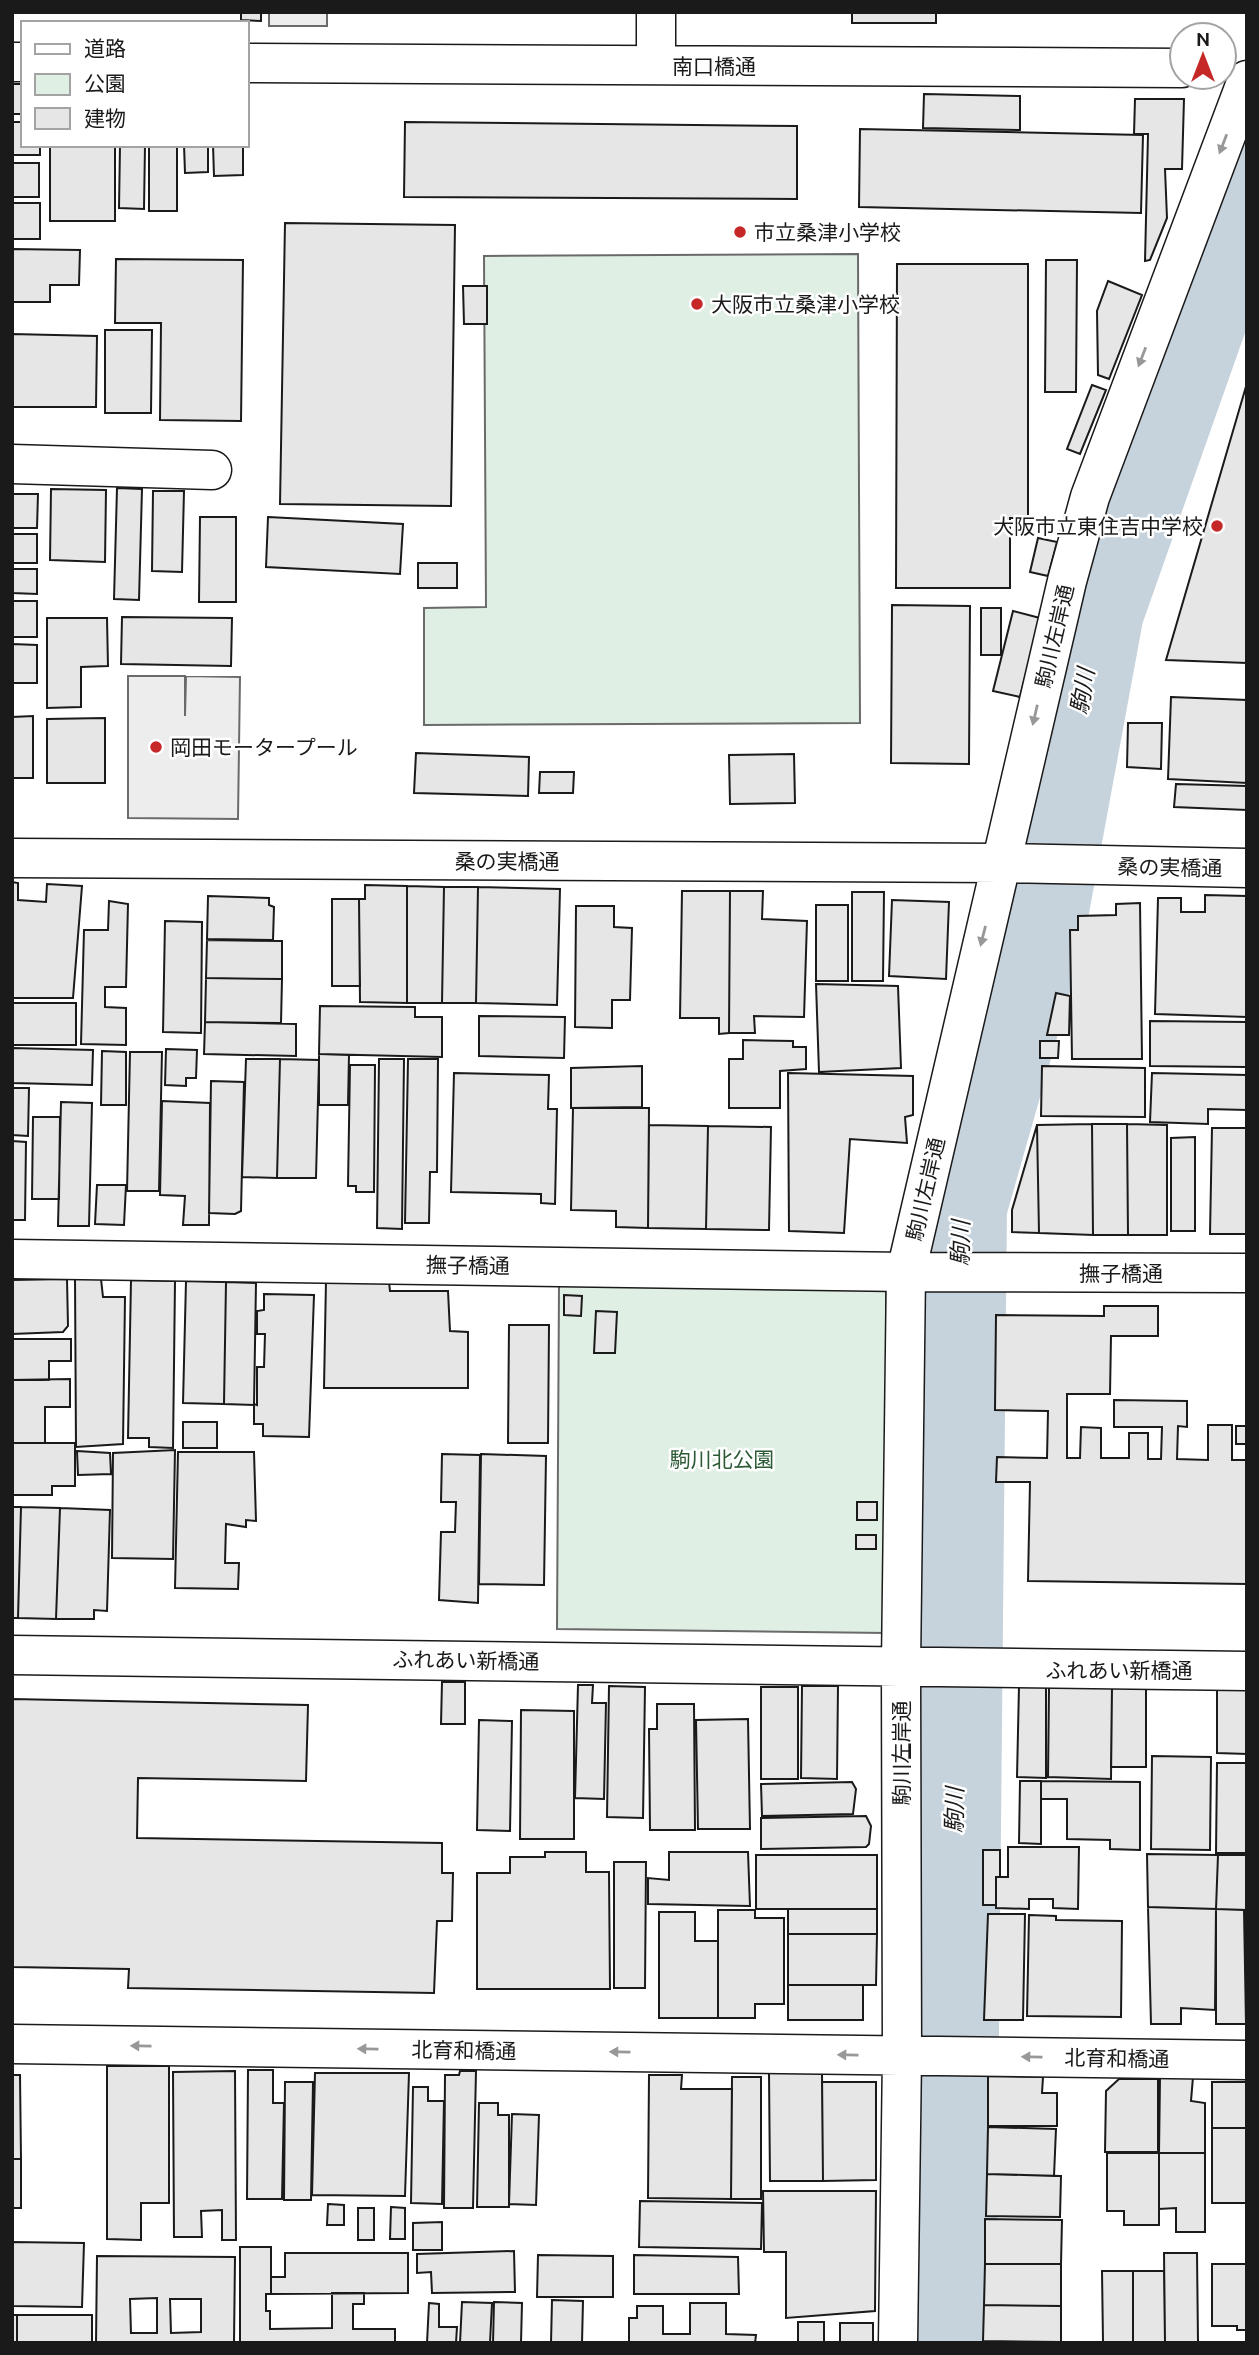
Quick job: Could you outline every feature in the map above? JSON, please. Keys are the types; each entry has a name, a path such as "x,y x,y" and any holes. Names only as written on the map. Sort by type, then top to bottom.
{"street":[{"path":"656,12 656,65"},
{"name":"南口橋通","path":"248,63 1168,68"},
{"name":"駒川左岸通","path":"898,2343 909,2056 915,1272 1010,864 1066,581 1090,497 1247,80"},
{"path":"12,464 212,471"},
{"name":"桑の実橋通","path":"12,858 1247,868"},
{"name":"撫子橋通","path":"12,1259 915,1272 1247,1273"},
{"name":"ふれあい新橋通","path":"12,1655 1247,1671"},
{"name":"北育和橋通","path":"12,2045 1247,2060"}],"green space":[{"path":"858,254 860,723 424,725 424,608 486,607 484,256"},
{"name":"駒川北公園","path":"559,1285 886,1290 886,1633 557,1629"}],"shaded area":[{"path":"269,12 327,12 327,26 269,26"},
{"path":"128,676 185,676 185,716 186,676 240,677 238,819 128,818"}],"building":[{"path":"241,12 261,12 261,21 241,20"},
{"path":"852,12 936,12 936,23 852,23"},
{"path":"12,84 21,84 21,114 12,114"},
{"path":"924,94 1020,96 1020,130 923,128"},
{"path":"1135,99 1184,99 1182,169 1165,169 1167,218 1150,260 1145,261 1148,134 1134,134"},
{"path":"12,122 21,122 21,147 40,147 40,155 12,155"},
{"path":"405,122 797,126 797,199 404,197"},
{"path":"860,129 1143,135 1141,213 859,207"},
{"path":"50,147 115,147 115,221 50,221"},
{"path":"120,147 145,147 144,209 119,208"},
{"path":"149,147 177,147 177,211 149,211"},
{"path":"184,147 208,147 208,172 185,173"},
{"path":"213,147 243,147 243,175 214,176"},
{"path":"12,163 39,163 39,197 12,197"},
{"path":"12,203 40,203 40,239 12,239"},
{"path":"285,223 455,225 451,506 280,504"},
{"path":"12,249 80,250 79,285 50,285 50,302 12,302"},
{"path":"116,259 243,260 241,421 160,420 161,323 115,323"},
{"path":"1046,260 1077,260 1076,392 1045,392"},
{"path":"897,264 1028,264 1028,518 1010,518 1010,588 896,588"},
{"path":"1108,281 1142,295 1109,379 1098,375 1097,311"},
{"path":"463,286 487,286 487,324 464,324"},
{"path":"105,330 152,330 151,413 105,413"},
{"path":"12,334 97,336 96,407 12,407"},
{"path":"1247,383 1247,663 1166,660"},
{"path":"1092,385 1106,390 1080,454 1067,449"},
{"path":"117,488 142,489 139,600 114,599"},
{"path":"51,489 106,490 105,562 50,560"},
{"path":"153,491 184,491 182,572 152,571"},
{"path":"12,494 38,494 37,528 12,528"},
{"path":"200,517 236,517 236,602 199,602"},
{"path":"268,517 403,524 400,574 266,567"},
{"path":"12,534 37,534 37,563 12,563"},
{"path":"1038,538 1057,542 1048,576 1030,572"},
{"path":"418,563 457,563 457,588 418,588"},
{"path":"12,569 37,569 37,594 12,593"},
{"path":"12,601 37,601 37,637 12,637"},
{"path":"892,605 970,606 969,764 891,763"},
{"path":"981,608 1001,608 1001,655 981,655"},
{"path":"1013,611 1040,618 1020,697 993,691"},
{"path":"122,617 232,618 231,666 121,664"},
{"path":"47,618 107,618 108,666 81,667 81,707 47,708"},
{"path":"12,644 37,645 37,683 12,683"},
{"path":"1171,697 1247,700 1247,783 1168,779"},
{"path":"33,716 33,778 12,778 12,717"},
{"path":"105,718 105,783 47,783 47,719"},
{"path":"1128,723 1162,723 1161,769 1127,767"},
{"path":"416,753 529,757 528,796 414,793"},
{"path":"794,754 795,803 730,804 729,755"},
{"path":"540,772 574,772 573,793 539,793"},
{"path":"1176,784 1247,786 1247,810 1174,807"},
{"path":"12,882 18,883 18,900 46,902 47,884 82,886 73,998 12,998"},
{"path":"365,885 407,886 407,1003 360,1002 359,899 365,899"},
{"path":"407,886 444,887 442,1003 407,1003"},
{"path":"444,887 478,887 476,1003 442,1003"},
{"path":"478,887 560,889 557,1005 476,1003"},
{"path":"682,891 730,891 729,1033 719,1034 719,1018 680,1018"},
{"path":"730,891 763,891 762,919 807,921 804,1017 754,1016 755,1033 729,1033"},
{"path":"852,892 884,892 883,981 852,981"},
{"path":"1205,895 1247,896 1247,1017 1155,1014 1158,898 1181,898 1181,912 1205,912"},
{"path":"208,896 269,898 269,905 274,907 273,940 207,939"},
{"path":"332,899 359,899 360,986 332,986"},
{"path":"892,900 949,902 946,979 889,976"},
{"path":"109,901 128,904 126,987 105,987 105,1007 126,1008 126,1045 81,1044 84,930 108,930"},
{"path":"1140,903 1142,1059 1072,1059 1070,930 1078,930 1078,916 1116,915 1116,904"},
{"path":"816,905 848,905 848,981 816,981"},
{"path":"576,906 614,906 614,927 632,928 630,1000 612,1000 612,1028 575,1027"},
{"path":"165,921 202,922 201,1033 163,1032"},
{"path":"207,940 282,941 282,979 206,978"},
{"path":"206,978 282,979 281,1023 205,1022"},
{"path":"816,984 898,986 901,1068 819,1072"},
{"path":"1056,993 1070,996 1069,1035 1047,1035"},
{"path":"12,1003 76,1003 76,1045 12,1045"},
{"path":"320,1006 415,1007 415,1017 442,1017 442,1057 319,1054"},
{"path":"479,1016 565,1017 564,1058 479,1056"},
{"path":"1150,1021 1247,1022 1247,1067 1150,1066"},
{"path":"205,1022 296,1024 296,1056 204,1054"},
{"path":"743,1040 793,1041 793,1047 806,1047 806,1069 780,1071 780,1108 729,1108 729,1059 743,1059"},
{"path":"1040,1041 1059,1041 1058,1058 1040,1058"},
{"path":"12,1048 93,1050 92,1085 12,1083"},
{"path":"166,1049 197,1050 196,1078 186,1078 186,1086 165,1085"},
{"path":"102,1051 126,1052 126,1105 101,1105"},
{"path":"130,1052 162,1052 159,1191 127,1191"},
{"path":"319,1054 349,1055 348,1105 319,1105"},
{"path":"246,1059 280,1059 277,1178 242,1177"},
{"path":"280,1059 319,1060 316,1178 277,1178"},
{"path":"379,1059 404,1059 402,1229 377,1228"},
{"path":"408,1059 438,1059 437,1172 430,1172 429,1223 405,1223"},
{"path":"350,1065 375,1065 374,1192 356,1192 356,1186 348,1186"},
{"path":"642,1066 642,1107 571,1108 571,1068"},
{"path":"1042,1066 1145,1068 1145,1117 1041,1116"},
{"path":"454,1073 549,1075 548,1109 557,1109 555,1204 541,1203 541,1194 451,1192"},
{"path":"788,1073 913,1076 913,1115 905,1117 907,1143 850,1139 844,1233 789,1231"},
{"path":"1152,1073 1247,1075 1247,1110 1208,1109 1208,1124 1150,1122"},
{"path":"211,1081 244,1082 241,1211 235,1214 209,1213"},
{"path":"12,1088 29,1088 28,1136 12,1135"},
{"path":"162,1101 210,1103 209,1225 183,1225 185,1196 160,1195"},
{"path":"61,1102 92,1103 89,1226 58,1226"},
{"path":"573,1108 649,1108 648,1228 616,1227 616,1211 571,1210"},
{"path":"33,1117 60,1117 59,1199 32,1199"},
{"path":"1092,1124 1093,1235 1039,1233 1037,1125"},
{"path":"1092,1124 1127,1124 1128,1235 1093,1235"},
{"path":"1127,1124 1167,1125 1167,1235 1128,1235"},
{"path":"649,1125 708,1126 706,1229 648,1228"},
{"path":"1037,1125 1039,1233 1012,1232 1012,1210"},
{"path":"708,1126 771,1127 769,1230 706,1229"},
{"path":"1212,1128 1247,1128 1247,1234 1210,1234"},
{"path":"1195,1137 1195,1231 1171,1231 1171,1138"},
{"path":"12,1141 26,1142 25,1220 12,1220"},
{"path":"97,1185 126,1185 124,1225 95,1224"},
{"path":"75,1277 101,1279 103,1297 125,1297 123,1444 76,1447"},
{"path":"67,1279 68,1326 63,1332 12,1334 12,1280"},
{"path":"131,1280 175,1281 173,1448 149,1447 149,1438 128,1438"},
{"path":"326,1280 389,1282 390,1291 448,1291 450,1331 468,1332 468,1388 324,1388"},
{"path":"186,1281 226,1282 224,1404 183,1403"},
{"path":"226,1282 256,1283 254,1405 224,1404"},
{"path":"264,1294 314,1295 309,1437 263,1436 263,1424 254,1424 257,1367 264,1367 265,1334 257,1334 257,1311 264,1310"},
{"path":"564,1295 582,1296 581,1316 564,1315"},
{"path":"1104,1306 1158,1306 1158,1336 1111,1336 1110,1394 1067,1394 1067,1458 1080,1458 1081,1427 1101,1428 1101,1458 1129,1458 1129,1433 1148,1433 1148,1459 1161,1459 1162,1427 1114,1427 1114,1400 1187,1401 1187,1427 1178,1426 1177,1459 1208,1460 1208,1425 1232,1425 1232,1460 1247,1460 1247,1584 1028,1581 1030,1482 996,1482 997,1457 1047,1458 1048,1411 995,1410 996,1315 1104,1316"},
{"path":"596,1311 617,1312 615,1353 594,1353"},
{"path":"509,1325 549,1325 548,1443 508,1443"},
{"path":"12,1339 71,1339 71,1361 49,1361 49,1380 12,1380"},
{"path":"70,1379 70,1407 45,1407 45,1443 12,1443 12,1380"},
{"path":"183,1422 217,1422 217,1448 183,1448"},
{"path":"1236,1426 1247,1426 1247,1444 1236,1444"},
{"path":"12,1443 75,1443 75,1486 52,1486 52,1495 12,1495"},
{"path":"175,1450 173,1559 112,1558 113,1453"},
{"path":"77,1451 110,1453 111,1474 78,1475"},
{"path":"178,1452 254,1452 256,1521 246,1520 246,1527 226,1524 225,1563 239,1563 238,1589 175,1588"},
{"path":"442,1454 480,1455 478,1603 439,1600 441,1532 455,1532 456,1502 441,1502"},
{"path":"481,1454 546,1456 544,1585 479,1584"},
{"path":"857,1502 877,1502 877,1520 857,1520"},
{"path":"12,1507 21,1507 18,1618 12,1618"},
{"path":"21,1507 60,1508 56,1619 18,1618"},
{"path":"60,1508 110,1510 107,1611 94,1610 94,1619 56,1619"},
{"path":"856,1535 876,1535 876,1549 856,1549"},
{"path":"442,1682 465,1682 465,1724 441,1724"},
{"path":"1217,1684 1247,1684 1247,1754 1217,1753"},
{"path":"578,1685 593,1685 592,1703 606,1703 604,1799 575,1798"},
{"path":"609,1686 645,1687 643,1818 607,1817"},
{"path":"802,1686 838,1686 837,1779 801,1778"},
{"path":"1019,1686 1046,1686 1046,1778 1017,1777"},
{"path":"1049,1686 1112,1687 1111,1779 1048,1777"},
{"path":"761,1687 798,1687 798,1779 761,1779"},
{"path":"1112,1687 1146,1687 1146,1767 1111,1767"},
{"path":"12,1699 308,1705 306,1781 138,1778 137,1838 442,1843 442,1873 453,1873 452,1921 437,1921 434,1993 128,1988 129,1969 12,1967"},
{"path":"657,1704 694,1704 695,1830 650,1830 649,1729 657,1729"},
{"path":"521,1710 574,1711 574,1839 520,1839"},
{"path":"748,1719 750,1829 698,1829 696,1720"},
{"path":"479,1720 512,1721 510,1831 477,1830"},
{"path":"1152,1756 1211,1757 1210,1850 1151,1849"},
{"path":"1217,1763 1247,1763 1247,1853 1216,1853"},
{"path":"1020,1781 1041,1781 1041,1844 1019,1843"},
{"path":"1041,1781 1140,1782 1140,1850 1110,1849 1110,1840 1067,1839 1067,1799 1041,1799"},
{"path":"852,1782 856,1789 853,1814 762,1816 761,1784"},
{"path":"866,1816 871,1826 869,1844 866,1847 761,1849 761,1818"},
{"path":"1008,1847 1079,1847 1078,1909 1053,1908 1053,1899 1029,1899 1029,1909 996,1908 996,1877 1008,1877"},
{"path":"983,1850 1000,1850 996,1905 983,1905"},
{"path":"545,1852 586,1852 586,1872 609,1872 610,1989 477,1989 477,1873 510,1873 510,1857 545,1857"},
{"path":"669,1852 748,1852 750,1906 648,1904 648,1878 669,1880"},
{"path":"1147,1854 1218,1855 1216,1909 1148,1907"},
{"path":"756,1855 877,1855 877,1909 756,1909"},
{"path":"1218,1855 1247,1855 1247,1910 1216,1909"},
{"path":"614,1862 646,1862 645,1988 614,1988"},
{"path":"1148,1907 1216,1909 1215,2010 1181,2008 1181,2024 1151,2024"},
{"path":"788,1909 877,1909 877,1934 788,1934"},
{"path":"1216,1909 1244,1910 1246,2024 1216,2024"},
{"path":"718,1910 755,1910 755,1918 784,1918 784,2004 755,2004 755,2018 718,2018"},
{"path":"1244,1910 1247,1910 1247,2024 1246,2024"},
{"path":"659,1912 695,1912 695,1941 718,1941 718,2018 659,2018"},
{"path":"988,1914 1025,1914 1023,2020 984,2020"},
{"path":"1029,1915 1056,1916 1056,1920 1122,1921 1121,2017 1027,2016"},
{"path":"788,1934 877,1934 876,1985 788,1985"},
{"path":"788,1985 863,1985 863,2020 788,2020"},
{"path":"107,2066 169,2066 169,2203 141,2203 141,2240 107,2239"},
{"path":"248,2070 273,2070 273,2103 284,2103 282,2199 247,2199"},
{"path":"235,2071 236,2240 222,2240 222,2210 201,2211 202,2237 174,2237 173,2072"},
{"path":"460,2071 476,2071 473,2208 444,2208 445,2075 459,2075"},
{"path":"315,2073 409,2073 405,2196 312,2195"},
{"path":"769,2073 822,2073 823,2181 770,2181"},
{"path":"12,2075 20,2075 21,2159 12,2159"},
{"path":"649,2075 682,2075 681,2089 732,2089 731,2199 648,2198"},
{"path":"988,2076 1043,2077 1042,2093 1057,2093 1057,2126 988,2126"},
{"path":"732,2077 761,2077 761,2199 731,2199"},
{"path":"1160,2077 1193,2077 1191,2101 1205,2103 1205,2153 1159,2153"},
{"path":"1119,2079 1158,2079 1158,2152 1105,2152 1106,2091"},
{"path":"285,2082 313,2082 311,2200 284,2200"},
{"path":"822,2082 876,2082 876,2180 823,2181"},
{"path":"1212,2082 1247,2082 1247,2128 1212,2128"},
{"path":"413,2087 428,2087 428,2101 444,2101 442,2204 411,2203"},
{"path":"479,2103 498,2103 498,2115 509,2115 509,2207 477,2207"},
{"path":"512,2114 539,2115 536,2205 509,2204"},
{"path":"988,2127 1056,2129 1054,2176 987,2174"},
{"path":"1212,2128 1247,2128 1247,2203 1212,2203"},
{"path":"1107,2153 1159,2153 1159,2225 1124,2225 1124,2211 1107,2211"},
{"path":"1159,2153 1205,2153 1205,2232 1176,2232 1176,2208 1159,2209"},
{"path":"12,2159 21,2159 21,2208 12,2208"},
{"path":"987,2174 1061,2176 1060,2217 986,2216"},
{"path":"763,2191 876,2191 875,2311 786,2318 786,2252 764,2252"},
{"path":"640,2201 762,2203 761,2249 639,2247"},
{"path":"328,2204 344,2205 344,2225 327,2225"},
{"path":"391,2207 405,2208 405,2239 390,2239"},
{"path":"358,2208 374,2208 374,2240 358,2240"},
{"path":"985,2219 1062,2220 1061,2264 985,2264"},
{"path":"442,2222 442,2250 413,2250 413,2223"},
{"path":"12,2242 84,2243 82,2307 12,2306"},
{"path":"240,2247 271,2247 271,2294 266,2294 270,2329 332,2328 332,2293 364,2293 364,2304 353,2304 353,2329 395,2329 395,2343 240,2343"},
{"path":"514,2251 515,2292 432,2293 431,2272 417,2273 417,2254"},
{"path":"285,2253 408,2253 408,2293 271,2294 271,2277 285,2277"},
{"path":"1164,2253 1197,2253 1198,2342 1165,2342"},
{"path":"538,2255 613,2256 613,2297 537,2297"},
{"path":"634,2255 738,2257 739,2294 634,2294"},
{"path":"97,2256 235,2257 234,2343 96,2343","holes":["157,2298 157,2333 131,2333 130,2299","170,2299 201,2299 201,2332 171,2333"]},
{"path":"985,2264 1061,2264 1061,2306 984,2305"},
{"path":"1212,2264 1247,2264 1247,2330 1237,2330 1237,2326 1212,2326"},
{"path":"1102,2271 1133,2271 1133,2342 1103,2342"},
{"path":"1133,2271 1164,2271 1165,2342 1133,2342"},
{"path":"552,2300 583,2301 582,2343 551,2343"},
{"path":"462,2302 492,2303 490,2343 460,2343"},
{"path":"494,2302 522,2303 521,2343 493,2343"},
{"path":"429,2303 439,2304 439,2327 457,2327 456,2343 427,2343"},
{"path":"690,2303 726,2303 726,2334 756,2335 755,2343 629,2343 629,2318 637,2318 637,2306 663,2306 663,2334 690,2334"},
{"path":"984,2305 1061,2306 1061,2342 983,2341"},
{"path":"12,2315 17,2315 17,2343 12,2343"},
{"path":"17,2315 92,2315 92,2343 17,2343"},
{"path":"798,2322 824,2322 824,2343 798,2343"},
{"path":"840,2323 873,2323 873,2343 840,2343"}],"waterway":[{"name":"駒川","path":"949,2343 960,1207 1037,936 1097,611 1247,186"}],"place":[{"name":"市立桑津小学校","path":"740,232"},
{"name":"大阪市立桑津小学校","path":"697,304"},
{"name":"大阪市立東住吉中学校","path":"1217,526"},
{"name":"岡田モータープール","path":"156,747"}]}
